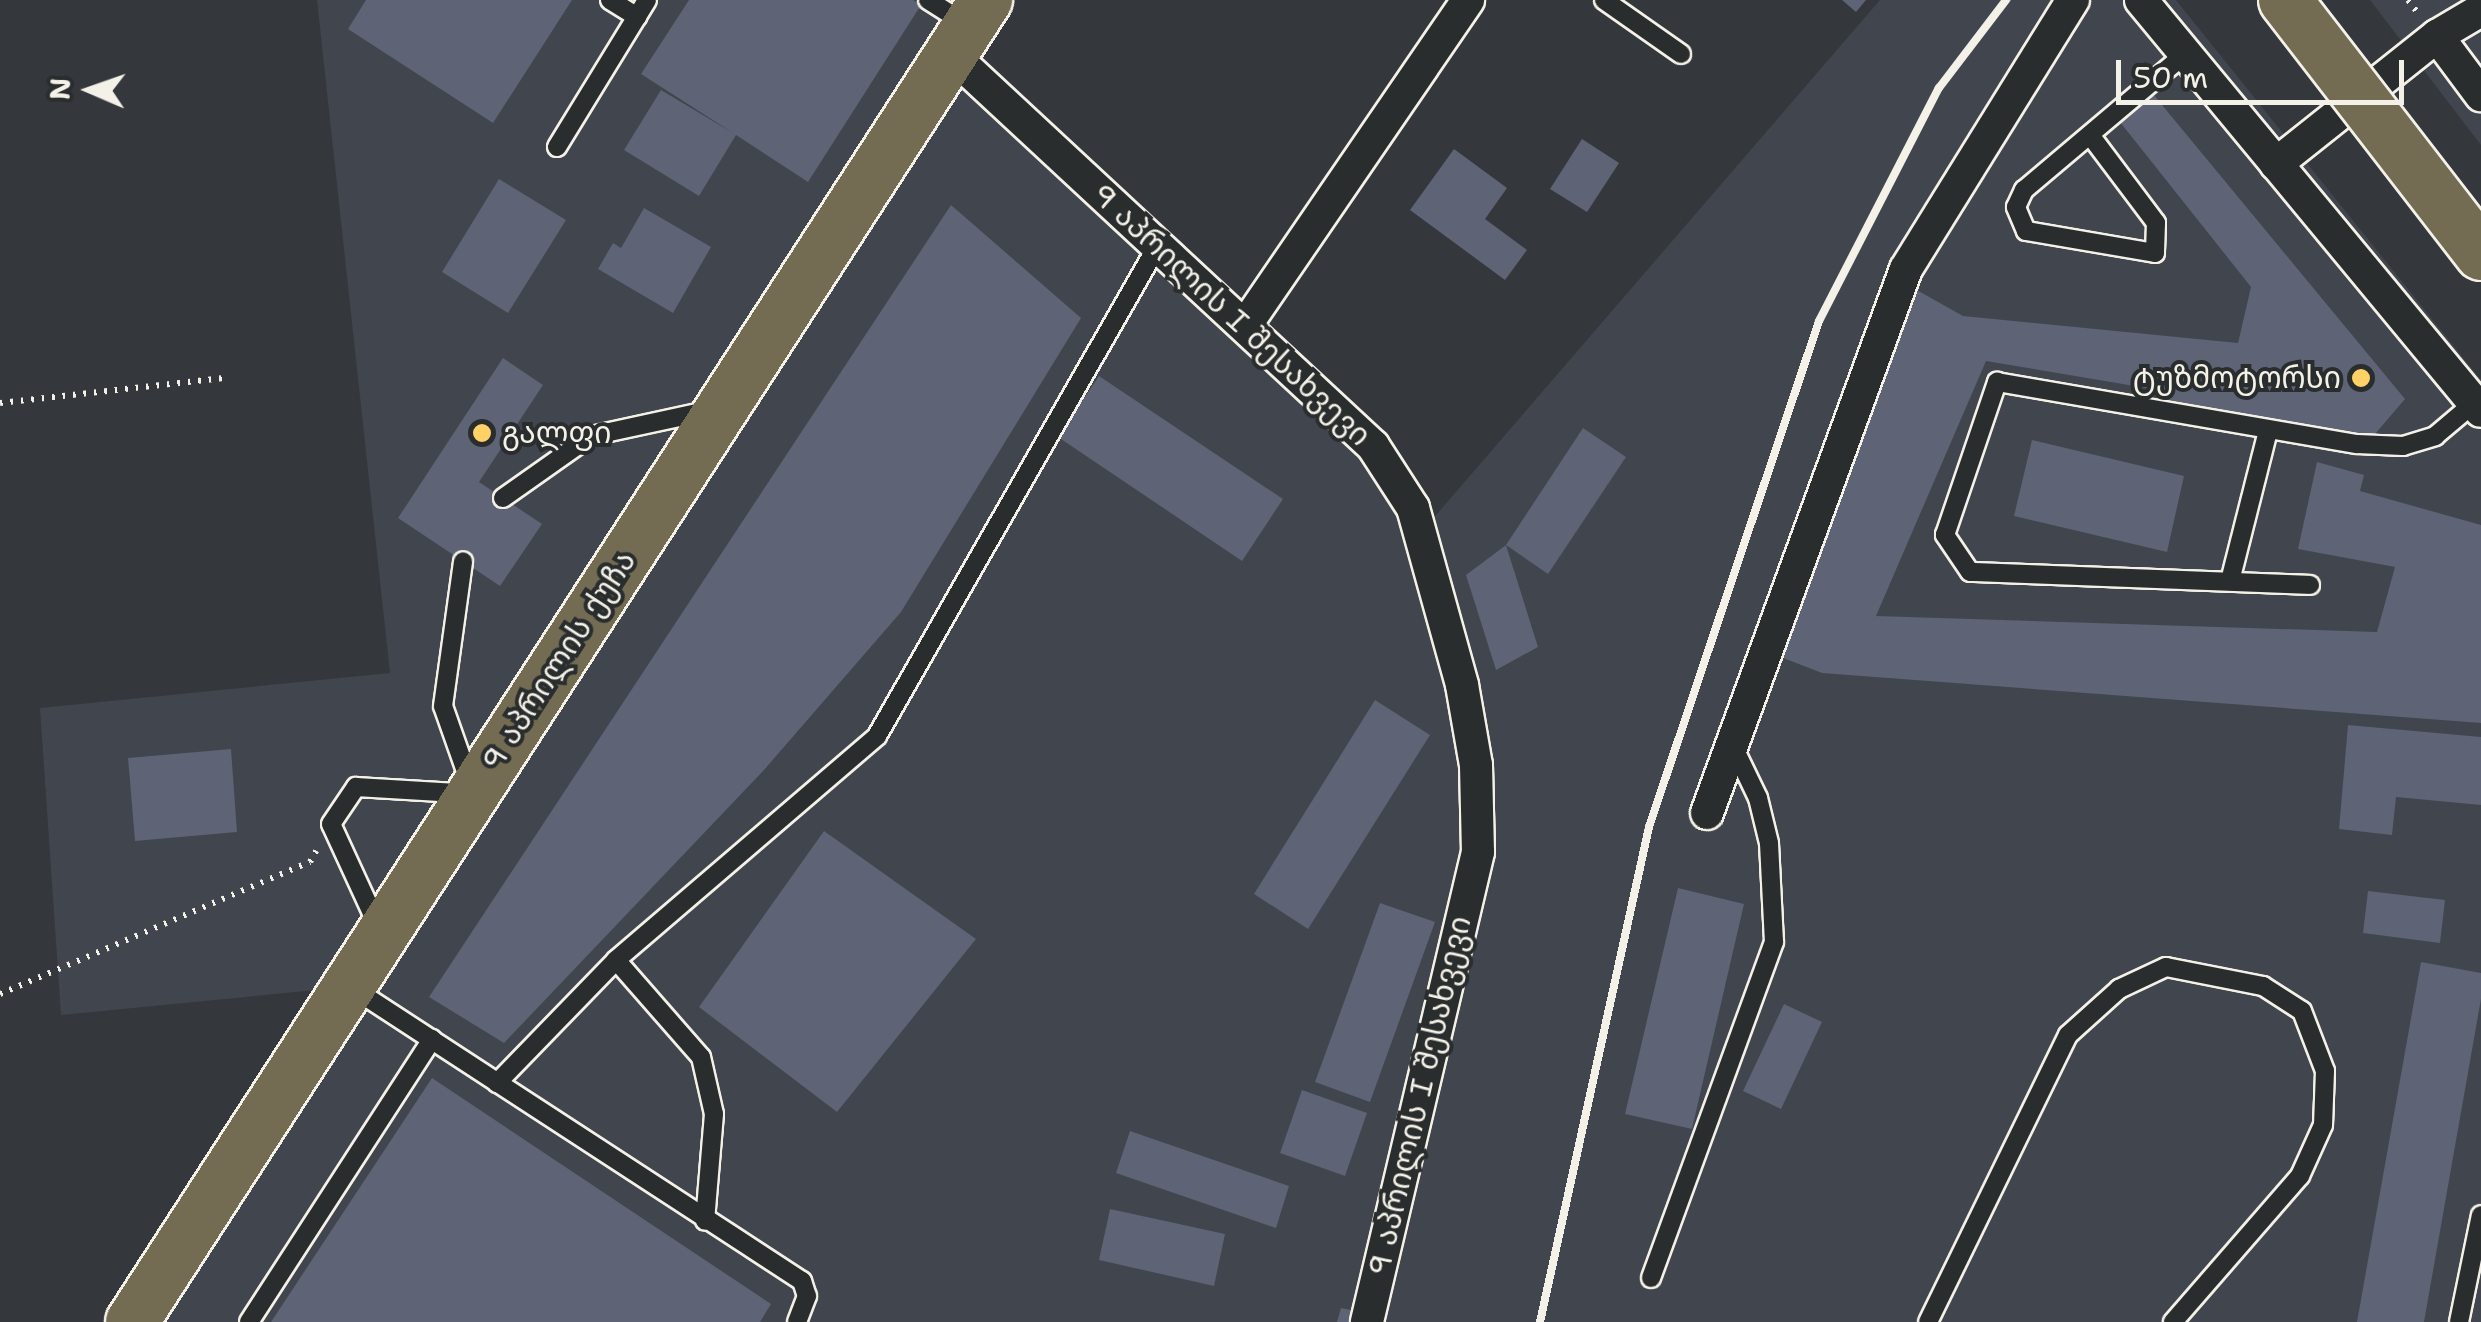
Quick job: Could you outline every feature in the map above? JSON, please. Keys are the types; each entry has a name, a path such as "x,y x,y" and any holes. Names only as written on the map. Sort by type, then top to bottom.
{"main road":[{"path":"2285,0 2481,254"},
{"name":"9 აპრილის ქუჩა","path":"132,1322 722,408 959,20"}],"street":[{"path":"1245,326 1468,0"},
{"path":"1707,813 1906,269 2073,0"},
{"path":"2140,0 2478,407"},
{"path":"2276,164 2436,36 2481,10"},
{"name":"9 აპრილის I შესახვევი","path":"959,20 1158,245 1373,446 1413,508 1453,649 1476,765 1478,852 1367,1322"},
{"path":"2436,36 2481,96"}],"lane":[{"path":"610,0 637,17"},
{"path":"557,147 648,0"},
{"path":"1604,0 1681,54"},
{"path":"2090,135 2156,223 2155,253 2026,231 2018,217 2024,190 2185,54"},
{"path":"497,1082 616,960 876,736 1158,245"},
{"path":"2310,585 1970,572 1945,535 1996,382 2268,430 2403,446 2435,436 2478,407"},
{"path":"503,498 591,436 722,408"},
{"path":"2230,581 2268,430"},
{"path":"382,934 331,824 356,787 474,794 443,706 463,561"},
{"path":"1651,1278 1774,942 1770,843 1758,798 1732,744"},
{"path":"616,960 701,1058 714,1114 705,1220"},
{"path":"1928,1322 2068,1036 2119,989 2166,968 2263,986 2302,1011 2325,1072 2323,1126 2300,1176 2173,1322"},
{"path":"349,986 802,1281 807,1296 797,1322"},
{"path":"249,1322 432,1039"},
{"path":"2458,1322 2481,1215"}],"path":[{"path":"0,403 224,378"},
{"path":"0,994 310,862 331,824"}],"shaded area":[{"path":"317,0 986,0 952,53 1245,320 1424,529 1880,0 2176,0 2481,380 2481,1322 132,1322 347,987 61,1015 40,708 390,673"},
{"path":"2370,0 2481,0 2481,145"}],"building":[{"path":"366,0 572,0 493,123 348,29"},
{"path":"689,0 913,0 921,5 808,182 736,135 699,196 624,150 661,90 733,133 641,74"},
{"path":"1842,0 1866,0 1856,12"},
{"path":"2148,88 2405,399 2369,441 2169,403 2170,392 1986,361 1876,616 2377,632 2395,567 2298,549 2317,462 2364,475 2360,491 2481,525 2481,723 1822,673 1773,654 1915,289 1963,316 2238,343 2251,287 2116,117"},
{"path":"1582,139 1619,163 1587,212 1550,189"},
{"path":"1454,149 1507,188 1485,219 1527,250 1505,280 1410,210"},
{"path":"499,179 566,220 508,313 442,272"},
{"path":"951,205 1081,318 901,612 764,770 504,1043 429,997"},
{"path":"644,208 711,247 673,313 598,269 613,243 621,248"},
{"name":"გალფი","path":"503,358 543,385 479,482 542,524 500,586 398,518"},
{"path":"1099,376 1283,499 1242,561 1058,437"},
{"path":"1583,428 1626,457 1548,574 1506,545"},
{"path":"2032,440 2184,476 2167,552 2014,516"},
{"path":"1506,545 1538,647 1496,670 1466,575"},
{"path":"1375,700 1430,735 1308,929 1254,894"},
{"path":"2348,725 2481,737 2481,805 2396,797 2392,835 2339,829"},
{"path":"231,749 237,832 135,841 128,758"},
{"path":"824,831 976,939 837,1112 699,1007"},
{"path":"1678,888 1744,904 1692,1129 1625,1114"},
{"path":"2368,891 2445,900 2440,943 2363,933"},
{"path":"1380,903 1435,922 1370,1102 1315,1082"},
{"path":"2421,962 2481,973 2481,999 2424,1322 2357,1322"},
{"path":"1784,1004 1822,1022 1781,1109 1743,1091"},
{"path":"432,1078 771,1304 760,1322 271,1322"},
{"path":"1302,1090 1367,1113 1345,1176 1280,1153"},
{"path":"1130,1131 1289,1186 1276,1228 1116,1173"},
{"path":"1110,1209 1225,1234 1214,1286 1099,1260"},
{"path":"1341,1308 1360,1312 1358,1322 1337,1322"}],"railway":[{"path":"1540,1322 1649,827 1819,321 1939,88 2006,0"}],"place":[{"name":"ტუზმოტორსი","path":"2361,378"},
{"name":"გალფი","path":"482,433"}]}
